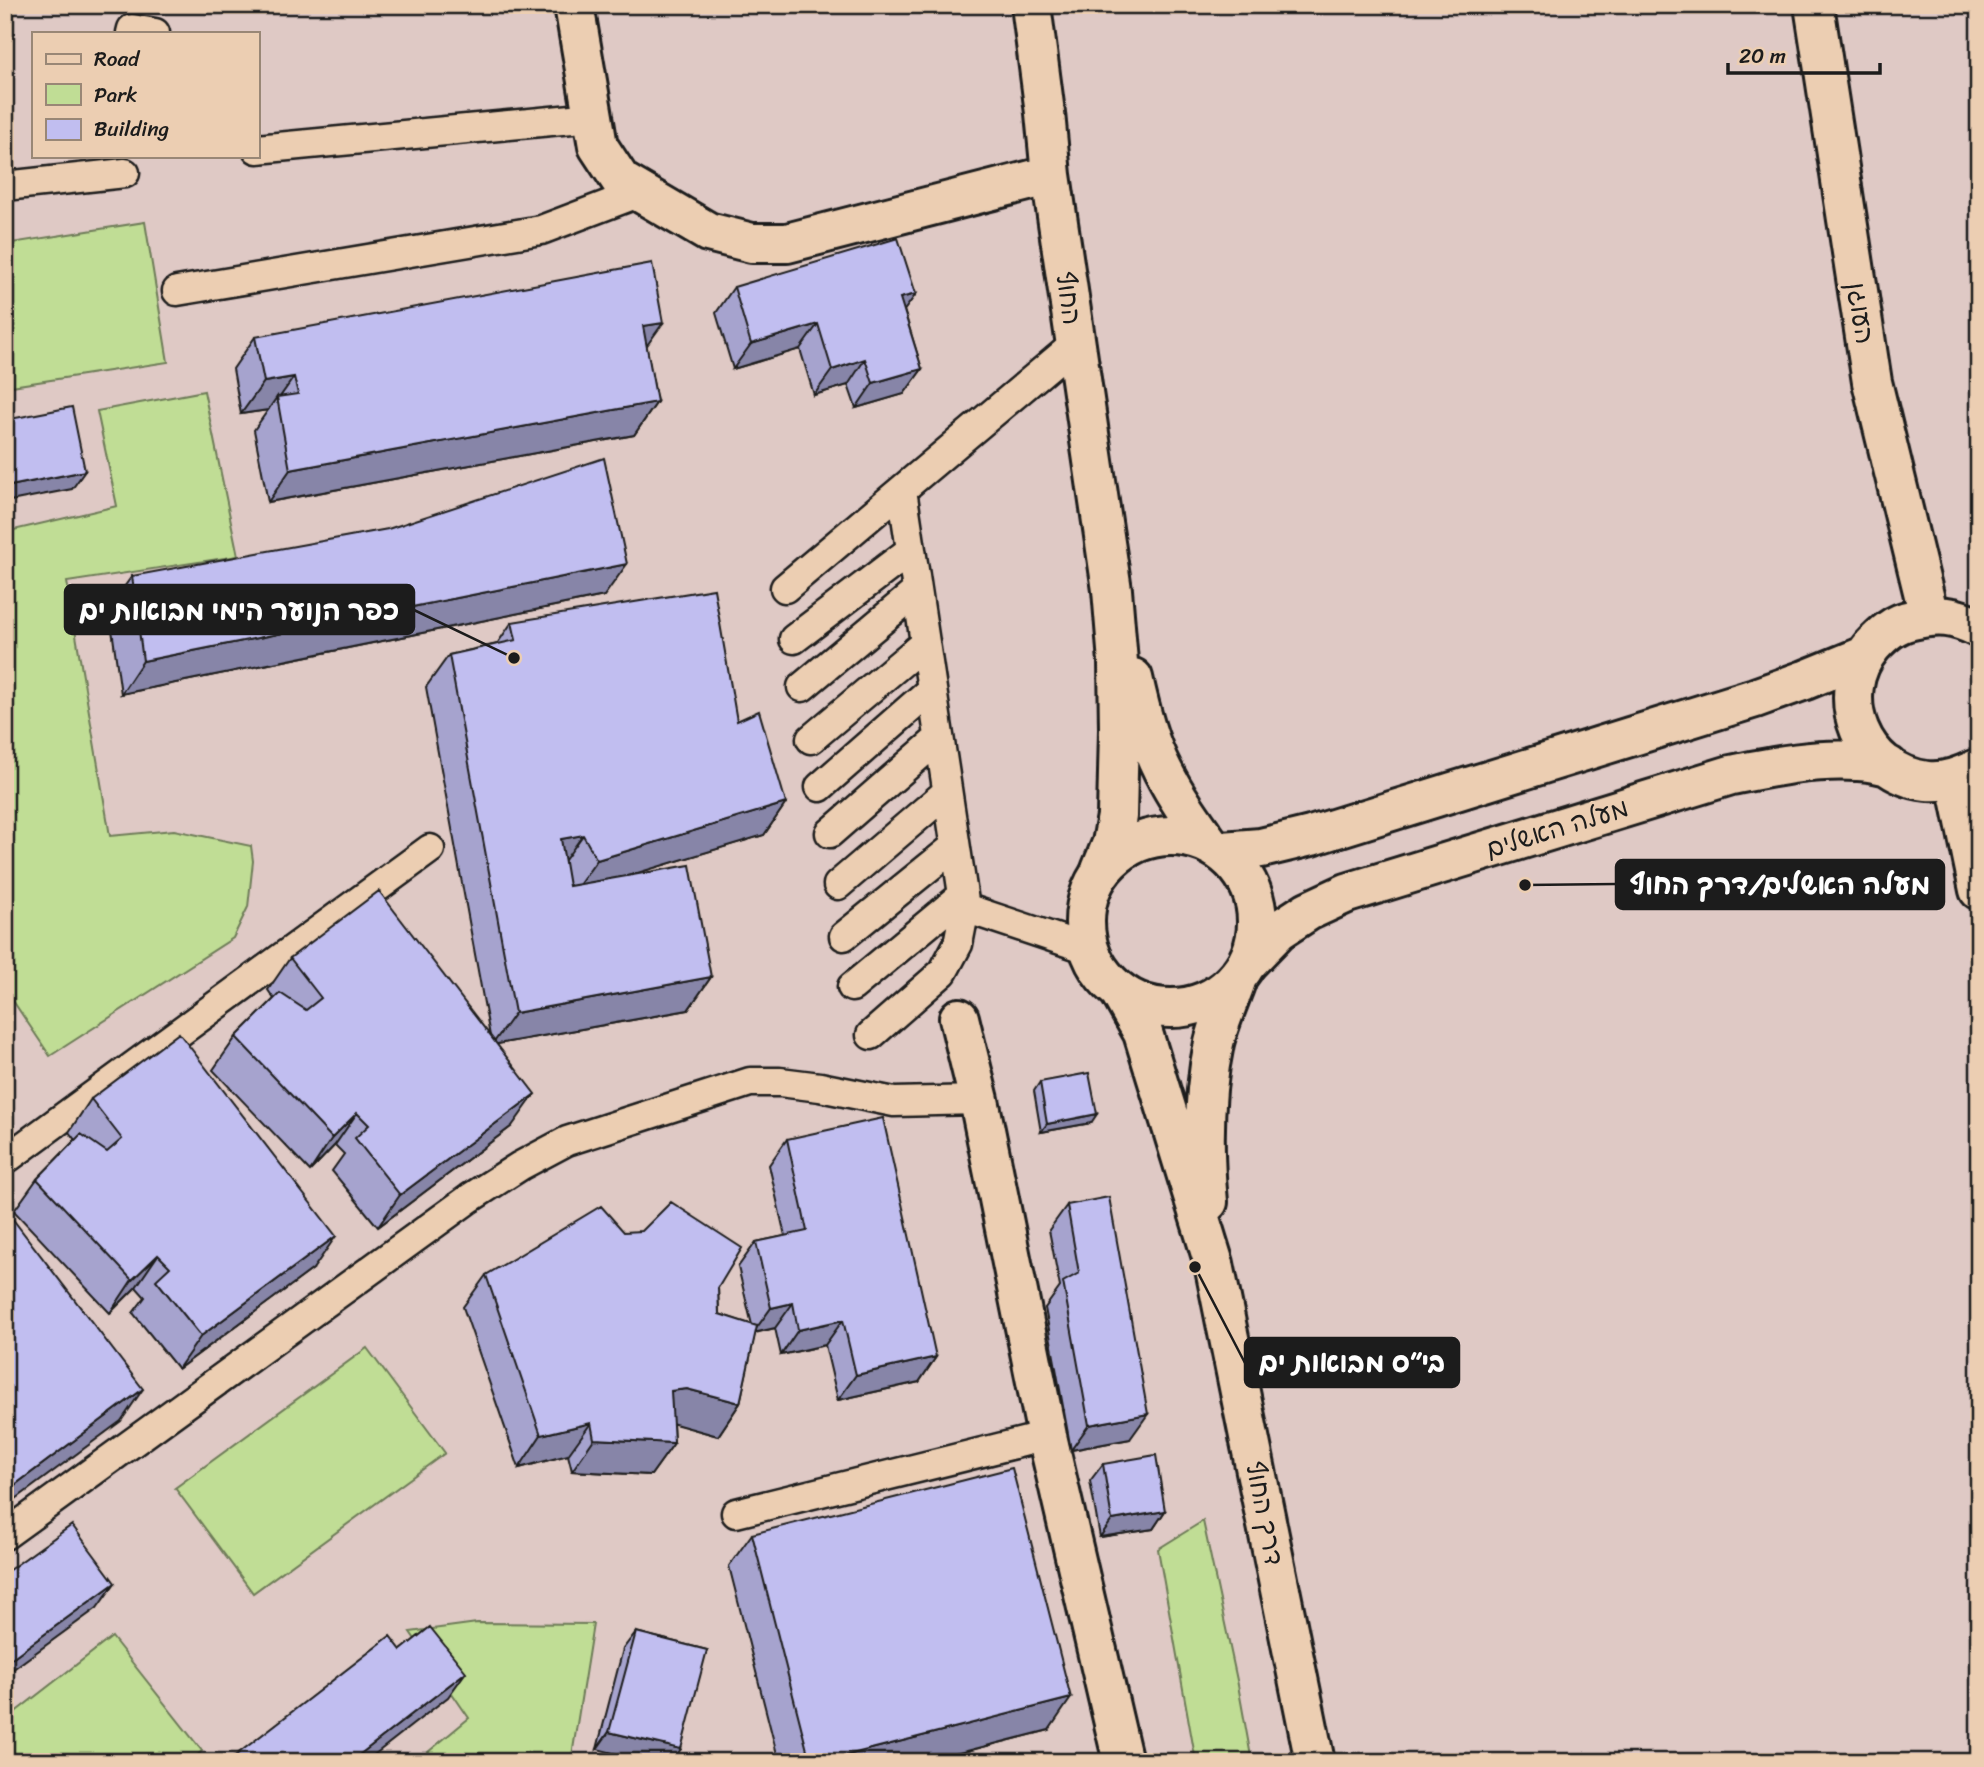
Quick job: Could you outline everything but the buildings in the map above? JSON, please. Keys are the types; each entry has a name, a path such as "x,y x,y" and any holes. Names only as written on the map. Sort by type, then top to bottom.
{"street":[{"path":"574,5 598,146 621,181 708,232 752,243 787,243 1051,176"},
{"name":"החוף","path":"1031,5 1051,176 1112,590 1118,675 1117,816 1112,843 1101,870"},
{"name":"העוגן","path":"1814,5 1872,382 1929,616"},
{"name":"החוף","path":"1112,590 1144,723 1161,769 1183,807 1216,848"},
{"path":"1975,623 1948,616 1929,616 1903,622 1881,635 1864,656 1854,679 1853,706 1860,734 1876,756 1900,773 1927,781 1967,773 1979,890"},
{"path":"1216,848 1261,848 1311,836 1755,698 1864,656"},
{"name":"מעלה האשלים","path":"1242,972 1279,930 1308,911 1347,893 1731,775 1772,766 1813,762 1857,761 1889,766"},
{"path":"1173,835 1199,839 1216,848 1240,868 1252,890 1258,914 1256,939 1242,972 1218,995 1198,1005 1175,1009 1147,1005 1121,993 1101,975 1088,950 1083,922 1088,894 1101,870 1121,850 1147,839 1173,835"},
{"name":"דרך החוף","path":"1214,1264 1206,1180 1206,1098 1215,1042 1242,972"},
{"name":"דרך החוף","path":"1121,993 1143,1033 1214,1264 1315,1762"},
{"path":"959,1018 979,1100 1047,1436 1123,1762"}],"lane":[{"path":"131,32 132,29 149,32"},
{"path":"259,149 593,117"},
{"path":"5,186 113,168"},
{"path":"177,291 541,230 641,192"},
{"path":"785,588 1075,344"},
{"path":"871,1035 943,972 958,944 964,902 902,490"},
{"path":"794,639 911,550"},
{"path":"802,687 917,591"},
{"path":"811,739 925,643"},
{"path":"820,787 932,690"},
{"path":"830,834 939,738"},
{"path":"838,885 947,792"},
{"path":"844,936 955,846"},
{"path":"5,1160 430,849"},
{"path":"964,902 1088,950"},
{"path":"852,987 964,902"},
{"path":"5,1535 470,1198 520,1166 567,1141 750,1082 780,1082 820,1087 894,1102 979,1100"},
{"path":"736,1513 1047,1436"}],"green space":[{"path":"145,222 168,362 5,387 5,244"},
{"path":"204,391 238,556 67,582 110,836 174,830 251,846 253,861 248,907 233,938 50,1056 5,989 5,696 9,695 5,676 5,532 117,506 97,411"},
{"path":"367,1348 445,1453 253,1593 175,1488"},
{"path":"1203,1521 1252,1762 1196,1762 1158,1549"},
{"path":"477,1623 593,1624 571,1762 416,1762 469,1718 410,1632"},
{"path":"112,1637 202,1751 190,1762 5,1762 5,1720"}],"place":[{"name":"כפר הנוער הימי מבואות ים","path":"514,658"},
{"name":"מעלה האשלים/דרך החוף","path":"1525,885"},
{"name":"בי״ס מבואות ים","path":"1195,1267"}]}
